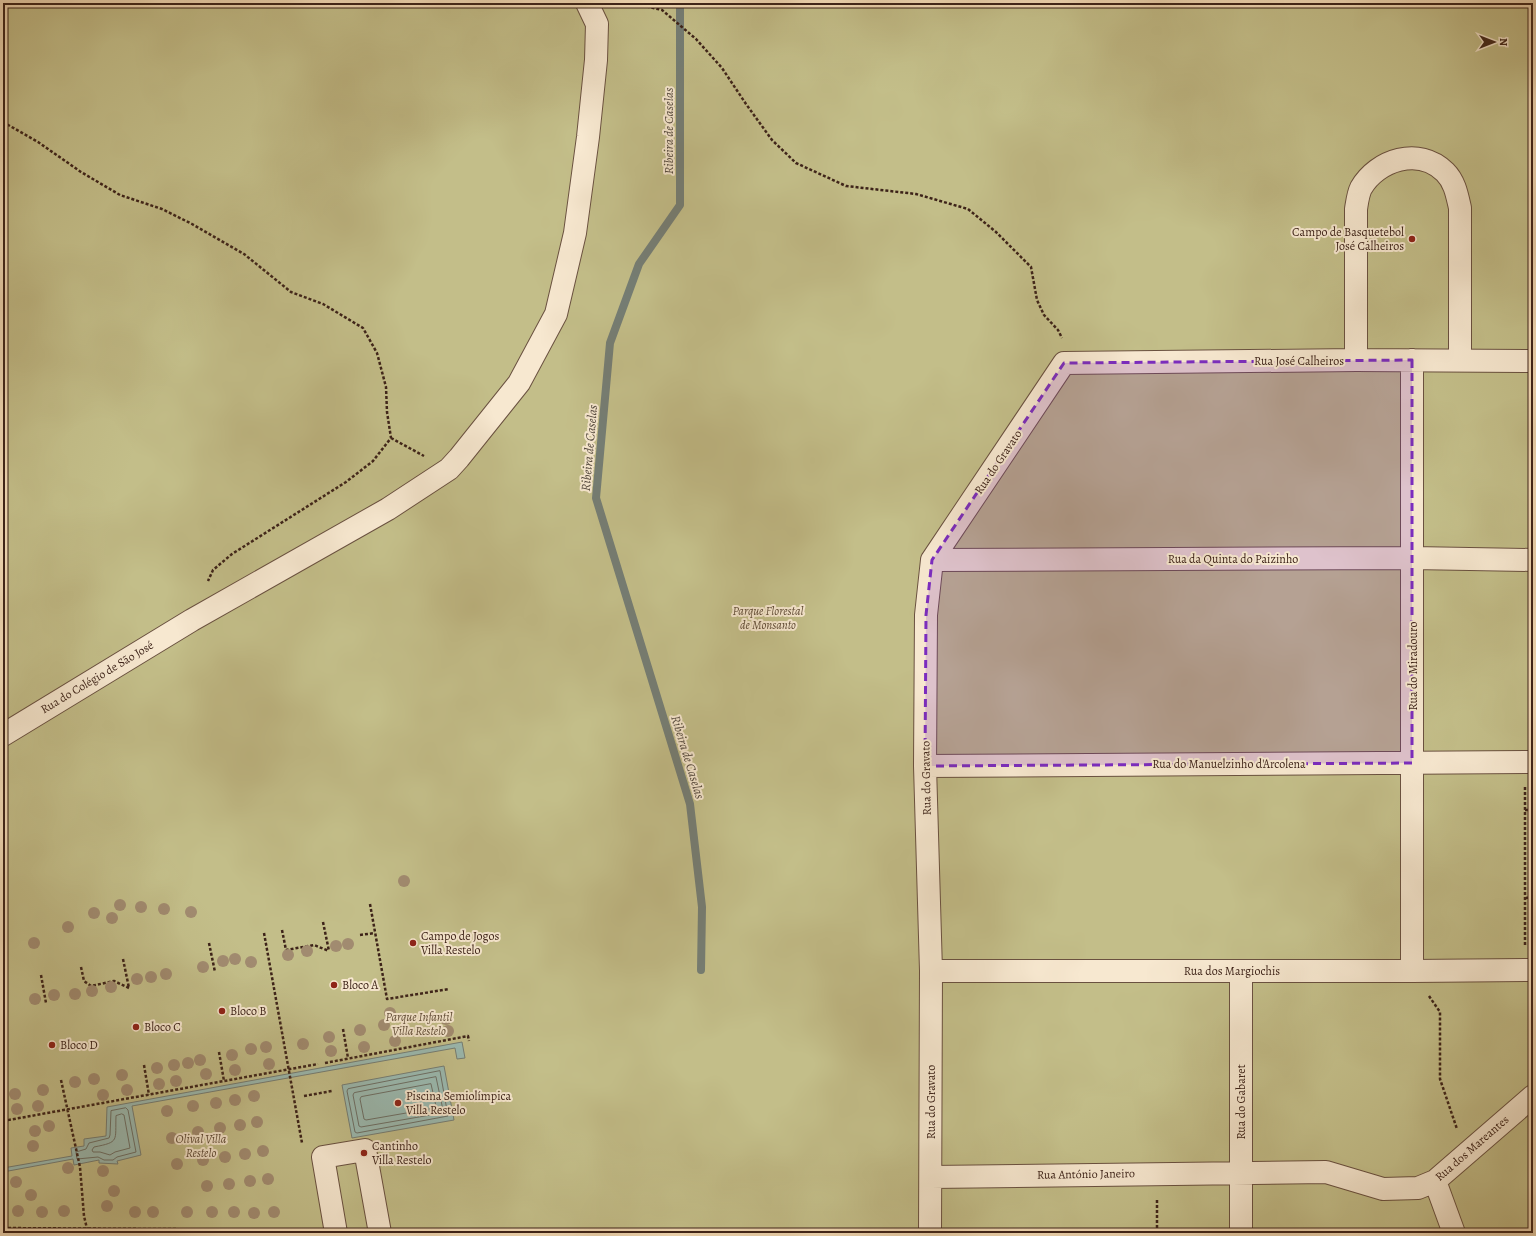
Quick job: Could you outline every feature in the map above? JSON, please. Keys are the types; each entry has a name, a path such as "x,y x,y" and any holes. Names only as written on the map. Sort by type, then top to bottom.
{"street":[{"name":"Rua do Colégio de São José","path":"3,735 192,620 388,509 449,469 518,383 556,314 575,233 588,137 596,60 597,24 587,3"},
{"path":"1356,360 1356,209 1360,190 1373,172 1389,162 1410,158 1428,161 1444,171 1455,186 1460,208 1460,360"},
{"name":"Rua José Calheiros","path":"1064,363 1356,360 1533,361"},
{"name":"Rua do Miradouro","path":"1412,360 1412,971"},
{"name":"Rua do Gravato","path":"930,1233 931,971 925,766 926,615 932,560 1064,363"},
{"name":"Rua da Quinta do Paizinho","path":"932,560 1413,558 1533,560"},
{"name":"Rua do Manuelzinho d'Arcolena","path":"925,766 1529,762"},
{"name":"Rua dos Margiochis","path":"931,971 1529,970"},
{"name":"Rua do Gabaret","path":"1241,971 1241,1233"},
{"name":"Rua dos Mareantes","path":"1241,1172 1326,1172 1383,1189 1418,1188 1435,1182 1533,1096"},
{"path":"335,1231 322,1158 365,1150 380,1233"},
{"name":"Rua António Janeiro","path":"931,1176 1241,1172"},
{"path":"1435,1182 1454,1233"}],"path":[{"path":"632,3 662,10 696,39 722,68 772,140 796,163 846,186 916,194 968,209 996,232 1031,267 1037,300 1044,315 1058,330 1062,339 1064,363"},
{"path":"3,122 38,142 81,172 120,195 162,209 192,224 244,254 291,292 323,304 363,328 378,353 386,387 386,412 391,438 373,461 346,482 232,554 213,570 207,584"},
{"path":"391,438 449,469"},
{"path":"1529,762 1525,810 1525,898 1529,970"},
{"path":"1525,810 1533,810"},
{"path":"1525,898 1533,898"},
{"path":"370,904 387,999 449,989"},
{"path":"282,930 286,950 314,945 329,951 323,922"},
{"path":"264,933 302,1143"},
{"path":"360,936 375,933"},
{"path":"209,943 215,972"},
{"path":"81,967 84,981 91,986 114,981 129,988 123,959"},
{"path":"1412,971 1440,1012 1440,1080 1466,1154"},
{"path":"40,975 46,1003"},
{"path":"343,1029 348,1058"},
{"path":"325,1062 468,1036 469,1041"},
{"path":"219,1052 224,1081"},
{"path":"3,1121 318,1064"},
{"path":"144,1065 149,1095"},
{"path":"61,1080 80,1167 84,1216 88,1233"},
{"path":"304,1096 332,1091"},
{"path":"1157,1173 1157,1233"},
{"path":"3,1228 335,1231"},
{"path":"12,1228 12,1233"}],"highlighted area":[{"path":"1412,360 1412,763 925,766 926,615 932,560 1064,363"}],"green space":[{"name":"Parque Florestal de Monsanto","path":"3,3 1533,3 1533,1233 3,1233"}],"water":[{"path":"462,1042 465,1058 457,1059 455,1048 132,1106 141,1155 117,1161 118,1164 99,1163 99,1160 74,1165 73,1159 3,1172 3,1168 72,1156 71,1148 84,1146 84,1139 106,1136 107,1107"},
{"name":"Piscina Semiolímpica Villa Restelo","path":"444,1066 454,1120 352,1138 342,1085"}],"waterway":[{"name":"Ribeira de Caselas","path":"680,3 680,205 639,264 610,343 596,498 690,804 702,907 701,970"}],"place":[{"name":"Campo de Basquetebol José Calheiros","path":"1412,239"},
{"name":"Campo de Jogos Villa Restelo","path":"413,943"},
{"name":"Bloco A","path":"334,985"},
{"name":"Bloco B","path":"222,1011"},
{"name":"Bloco C","path":"136,1027"},
{"name":"Bloco D","path":"52,1045"},
{"name":"Piscina Semiolímpica Villa Restelo","path":"398,1103"},
{"name":"Cantinho Villa Restelo","path":"364,1153"}],"park label":[{"name":"Parque Infantil Villa Restelo","path":"419,1024"},
{"name":"Olival Villa Restelo","path":"201,1146"}]}
